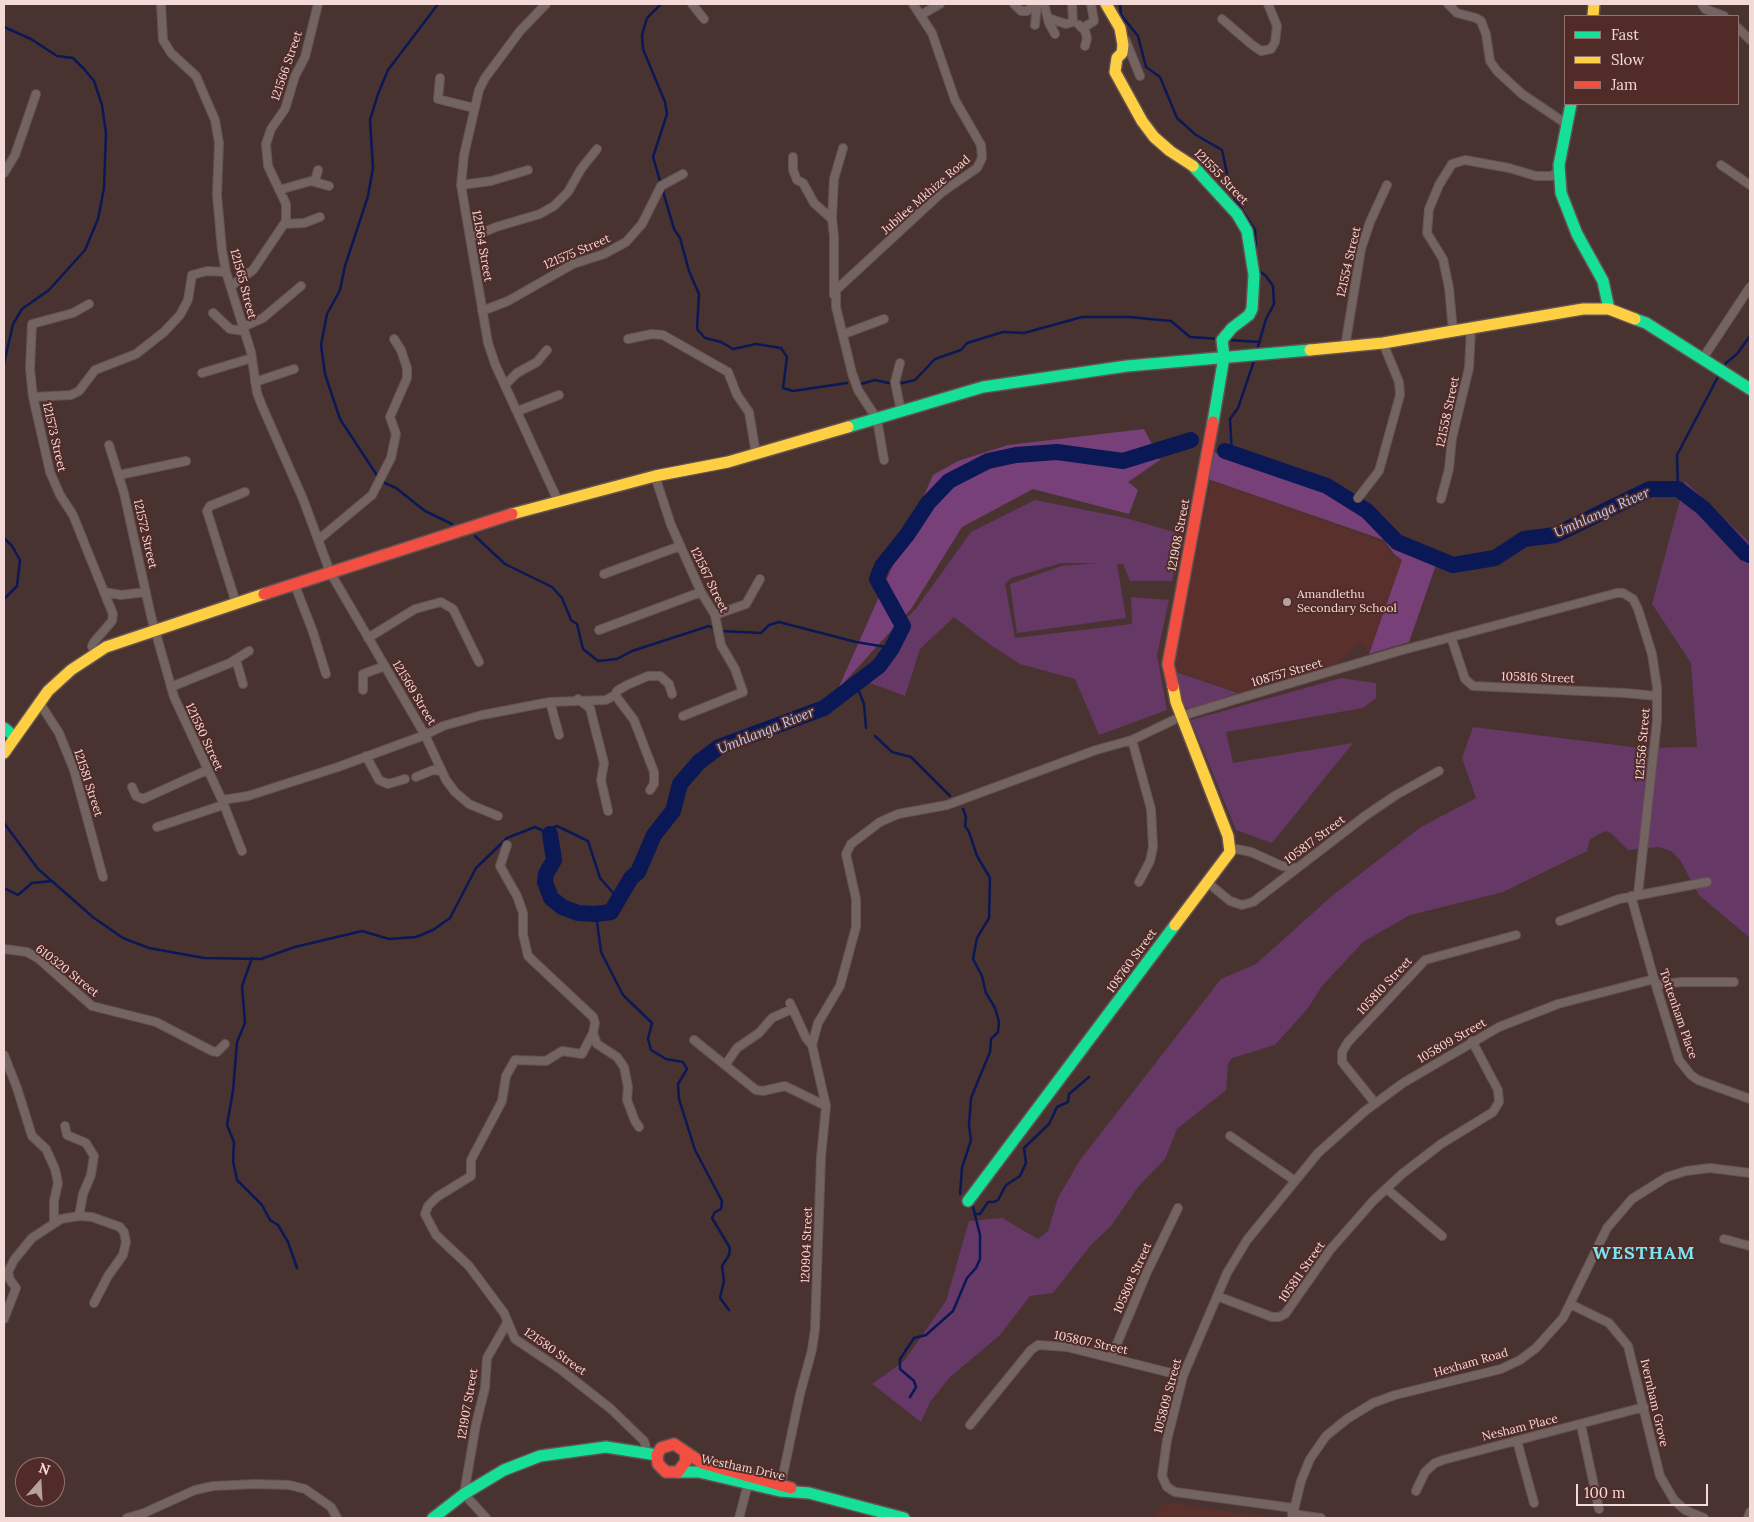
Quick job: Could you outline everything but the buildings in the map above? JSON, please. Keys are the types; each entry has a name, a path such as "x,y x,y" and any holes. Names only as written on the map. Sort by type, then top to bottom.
{"street":[{"name":"121565 Street","path":"162,4 163,40 171,53 196,76 215,120 219,143 216,181 218,214 226,272 252,358 262,406 303,499 330,572"},
{"name":"121566 Street","path":"284,224 288,214 266,156 266,144 268,135 285,109 295,76 305,56 318,4"},
{"name":"121564 Street","path":"546,4 520,31 485,78 474,108 464,155 461,185 490,350 558,501"},
{"path":"692,4 704,19"},
{"name":"Jubilee Mkhize Road","path":"835,300 836,290 844,280 890,242 941,193 977,168 982,158 981,145 959,109 935,41 913,4"},
{"path":"921,15 940,4"},
{"path":"1014,4 1027,11 1036,4"},
{"path":"1035,25 1036,4"},
{"path":"1044,4 1056,34"},
{"path":"1072,4 1074,22"},
{"path":"1083,28 1094,21 1091,4"},
{"name":"121555 Street","path":"1106,4 1120,28 1122,53 1117,58 1115,72 1124,84 1142,121 1154,137 1170,151 1191,163 1206,182 1237,214 1247,231 1254,275 1252,309 1249,315 1232,328 1222,340 1228,356"},
{"path":"1222,19 1262,51 1271,49 1275,42 1277,26 1268,4"},
{"path":"1448,4 1457,14 1481,21 1486,34 1490,61 1505,80 1522,94 1565,122"},
{"path":"1702,4 1705,9 1721,15"},
{"path":"1048,18 1066,24 1074,22 1083,28 1087,38 1085,46"},
{"path":"1120,28 1140,76"},
{"path":"1739,29 1750,40"},
{"path":"440,78 438,99 474,108"},
{"path":"4,173 15,155 36,94"},
{"path":"1571,105 1565,122 1559,170 1561,193 1565,208 1603,281 1608,308"},
{"path":"843,148 834,179 832,219 834,236 833,285 855,382 877,419 884,460"},
{"path":"470,238 496,227 540,214 554,206 568,192 581,169 597,149"},
{"path":"793,157 793,170 797,180 803,183 814,203 832,219"},
{"path":"1453,331 1449,288 1443,259 1427,233 1429,209 1439,185 1452,164 1464,160 1509,168 1536,176 1552,176 1559,170"},
{"path":"1721,165 1750,185"},
{"path":"315,181 318,170"},
{"path":"461,185 491,181 528,170"},
{"name":"121575 Street","path":"482,311 508,301 574,264 604,254 626,242 642,224 661,186 683,174"},
{"path":"279,190 300,182 315,181 330,186"},
{"name":"121554 Street","path":"1345,347 1361,250 1370,222 1388,185"},
{"path":"231,286 253,270 284,224 304,224 320,217"},
{"path":"33,397 71,395 79,391 96,370 136,354 164,332 180,315 188,300 189,281 192,274 207,271 226,272"},
{"path":"213,313 230,329 244,329 263,318 302,286"},
{"path":"1707,360 1750,287"},
{"name":"121573 Street","path":"90,304 73,313 32,324 30,369 33,397 50,472 60,494 73,515 112,614 112,621 92,646 95,653"},
{"path":"4,753 39,702 64,676 95,653 154,629 433,538 558,501 655,476 756,454 982,387 1127,366 1383,343 1536,316 1583,309 1608,308 1646,323 1734,377 1750,389"},
{"path":"844,334 884,319"},
{"name":"121558 Street","path":"1441,499 1449,469 1452,438 1469,368 1471,328"},
{"path":"628,339 652,334 663,335 728,372 737,395 749,412 756,454"},
{"path":"318,540 367,499 380,483 395,444 396,434 390,416 406,384 405,362 394,339"},
{"path":"1358,498 1379,471 1400,395 1397,376 1383,343"},
{"path":"505,386 517,373 537,362 547,350"},
{"name":"121908 Street","path":"1182,716 1168,672 1169,652 1228,356"},
{"path":"202,373 252,358"},
{"path":"900,363 895,382 901,411"},
{"path":"256,382 294,369"},
{"path":"518,411 559,395"},
{"name":"121572 Street","path":"110,445 119,475 154,629"},
{"path":"119,475 186,461"},
{"name":"121567 Street","path":"655,476 671,526 701,592 715,615 721,645 735,669 743,692 683,716"},
{"path":"236,603 207,511 210,506 245,492"},
{"path":"604,574 680,546"},
{"name":"121569 Street","path":"330,572 425,735 443,726 465,720 550,702 606,700 616,695"},
{"path":"715,615 746,604 760,579"},
{"path":"294,583 313,632 326,674"},
{"path":"104,592 121,594 146,592"},
{"path":"599,630 701,592"},
{"name":"108757 Street","path":"812,1045 813,1034 818,1023 840,986 856,927 856,899 846,854 857,839 887,819 898,814 940,807 1132,740 1182,716 1451,637 1609,594 1623,593 1633,599"},
{"name":"121556 Street","path":"1633,599 1642,620 1652,654 1657,696 1657,721 1635,895"},
{"path":"368,638 415,609 441,602 452,609 479,662"},
{"name":"121580 Street","path":"154,629 160,643 172,687 242,851"},
{"name":"105816 Street","path":"1451,637 1465,679 1473,686 1657,696"},
{"path":"172,687 236,660 249,651"},
{"path":"236,660 243,684"},
{"path":"363,690 363,674 385,666"},
{"path":"650,790 654,784 654,772 634,720 616,695 617,691 627,685 648,676 660,676 669,684 672,694"},
{"path":"578,700 590,708 604,763 601,780 608,811"},
{"name":"121581 Street","path":"39,702 59,733 74,770 103,877"},
{"path":"550,702 559,735"},
{"path":"1182,716 1231,848 1251,852 1282,866 1297,868"},
{"path":"4,728 15,737"},
{"path":"157,827 425,735 442,771 455,792 466,801 498,816"},
{"path":"1132,740 1151,809 1153,847 1150,861 1139,882"},
{"path":"366,756 379,780 388,784 405,779"},
{"path":"132,787 136,796 143,799 207,770"},
{"path":"416,778 433,770 442,771"},
{"name":"105817 Street","path":"1207,882 1230,901 1247,905 1388,800 1439,771"},
{"path":"507,845 500,866 517,896 522,913 523,934 528,956 593,1017 595,1023 593,1033 597,1044 617,1057 624,1067 628,1087 627,1100 634,1121 639,1127"},
{"name":"108760 Street","path":"968,1201 1230,854 1231,848"},
{"path":"1560,921 1635,895 1707,882"},
{"name":"Tottenham Place","path":"1635,895 1655,982 1676,1053 1685,1068 1698,1080 1750,1099"},
{"name":"105810 Street","path":"1375,1103 1342,1062 1342,1052 1348,1042 1425,960 1516,935"},
{"name":"610320 Street","path":"4,949 22,951 39,959 92,1006 156,1022 212,1051 217,1052 225,1044"},
{"name":"105809 Street","path":"1292,1514 1172,1490 1163,1482 1161,1469 1183,1376 1217,1296 1247,1240 1294,1180 1318,1153 1375,1103 1403,1083 1472,1041 1499,1027 1558,1004 1655,982 1734,982"},
{"name":"120904 Street","path":"726,1064 737,1048 759,1033 772,1018 791,1006 806,1038 812,1045 826,1106 821,1157 815,1329 781,1488"},
{"name":"121580 Street","path":"593,1033 582,1054 562,1051 546,1061 515,1060 506,1076 502,1101 471,1160 470,1176 437,1197 428,1206 425,1214 432,1230 469,1266 504,1313 515,1339 560,1369 611,1409 644,1442 652,1454"},
{"path":"694,1040 756,1090 763,1091 785,1086 826,1106"},
{"name":"105811 Street","path":"1217,1296 1259,1313 1279,1317 1285,1314 1330,1250 1356,1218 1387,1189 1441,1144 1493,1112 1497,1107 1498,1090 1472,1041"},
{"path":"4,1054 32,1136 46,1148 55,1170 58,1183 54,1201 54,1222"},
{"path":"64,1126 67,1134 86,1143 94,1156 91,1175 83,1194 79,1216"},
{"path":"1230,1136 1294,1180"},
{"name":"Hexham Road","path":"1292,1514 1300,1481 1310,1459 1326,1436 1347,1419 1373,1403 1395,1395 1477,1376 1520,1360 1552,1333 1570,1304 1607,1228 1632,1199 1667,1177 1686,1171 1710,1168 1750,1173"},
{"path":"1387,1189 1442,1236"},
{"name":"105808 Street","path":"1111,1358 1147,1272 1178,1208"},
{"path":"4,1319 16,1288 10,1280 8,1272 14,1260 32,1238 61,1219 79,1216 92,1217 120,1227 126,1238 123,1255 108,1276 94,1303"},
{"path":"1724,1239 1750,1246"},
{"name":"Ivernham Grove","path":"1570,1304 1609,1323 1623,1338 1632,1357 1660,1476 1674,1500 1691,1516 1704,1518"},
{"name":"121907 Street","path":"464,1494 476,1424 485,1388 487,1358 507,1323"},
{"name":"105807 Street","path":"970,1425 1031,1350 1038,1345 1057,1345 1183,1376"},
{"name":"Nesham Place","path":"1416,1491 1425,1472 1435,1463 1644,1408"},
{"path":"1581,1425 1599,1509"},
{"path":"1517,1441 1534,1503"},
{"path":"433,1518 464,1494 504,1470 553,1453 606,1448 652,1454 669,1444 678,1445 685,1452 686,1461 678,1472 670,1473 662,1470 652,1454"},
{"name":"Westham Drive","path":"685,1452 702,1463 781,1488"},
{"name":"Westham Drive","path":"678,1472 699,1472 748,1484 802,1492 904,1518"},
{"path":"127,1518 144,1513 196,1490 213,1486 256,1484 289,1485 306,1489 330,1507 337,1518"},
{"path":"740,1518 748,1484"},
{"path":"464,1494 486,1518"},
{"path":"1748,1518 1750,1512"},
{"path":"1292,1514 1321,1518"}],"shaded area":[{"path":"1144,429 1160,460 1128,482 1138,490 1129,514 1033,489 962,527 911,609 838,689 933,475 958,461 1008,445"},
{"path":"1213,452 1326,489 1365,513 1395,545 1437,562 1409,642 1369,654 1402,560 1394,554 1384,540 1208,479"},
{"name":"Amandlethu Secondary School","path":"1211,481 1383,542 1392,556 1402,560 1369,652 1360,643 1336,665 1240,693 1173,669"},
{"path":"1685,481 1750,543 1750,938 1699,895 1680,860 1671,851 1659,847 1628,850 1611,833 1605,831 1590,839 1587,851 1503,892 1410,915 1363,942 1322,986 1308,1008 1275,1045 1232,1058 1228,1064 1226,1090 1177,1129 1165,1159 1138,1187 1111,1226 1091,1245 1053,1293 1030,1296 1000,1335 950,1377 930,1402 921,1422 872,1384 904,1361 946,1301 969,1221 1002,1218 1038,1239 1048,1231 1058,1198 1080,1160 1221,979 1256,964 1333,895 1421,827 1476,798 1462,758 1473,727 1640,748 1697,747 1691,663 1652,604"},
{"path":"1035,500 1126,518 1181,534 1172,581 1130,581 1123,564 1117,564 1126,618 1017,633 1010,584 1062,566 1098,563 1061,563 1011,578 1005,584 1015,638 1132,624 1131,597 1169,600 1157,655 1167,710 1099,735 1075,679 1020,664 989,644 954,617 920,649 905,696 867,682 887,664 906,628 905,619 915,610 971,532"},
{"path":"1173,671 1238,693 1189,710 1184,705"},
{"path":"1341,678 1376,683 1376,698 1363,708 1226,732 1233,763 1353,743 1272,843 1236,830 1191,720"},
{"path":"1165,1502 1278,1518 1152,1518"}],"waterway":[{"path":"378,477 340,419 325,374 321,345 327,314 340,290 345,266 368,196 373,168 370,120 378,94 388,70 438,4"},
{"path":"661,4 647,18 642,35 643,49 665,102 667,114 653,157 674,229 680,238 689,271 699,294 697,329 705,338 721,342 733,349 756,344 781,348 787,357 783,388 793,391 847,383"},
{"path":"1120,4 1121,15 1138,36 1146,67 1160,77 1177,118 1196,135 1222,150 1231,193 1255,230 1256,248"},
{"name":"Umhlanga River","path":"4,27 31,39 57,56 73,58 84,69 94,81 102,105 106,133 104,188 98,219 85,250 49,290 22,309 13,324 4,364"},
{"path":"1257,350 1266,319 1274,304 1273,286 1266,276 1258,270"},
{"path":"898,384 915,380 935,359 961,350 967,343 1003,332 1024,333 1082,317 1129,317 1171,321 1190,337 1220,339"},
{"path":"1723,368 1737,354 1750,336"},
{"path":"1228,340 1260,342"},
{"path":"1232,453 1230,419 1238,408 1255,358"},
{"path":"1678,489 1677,455 1720,373"},
{"path":"861,384 875,380 889,383"},
{"name":"Umhlanga River","path":"550,834 554,860 546,874 545,882 551,898 562,907 578,913 596,914 611,912 631,878 638,872 654,835 673,811 680,784 699,762 719,747 824,708 879,666 892,648 903,626 877,579 882,566 907,535 928,503 949,481 988,461 1016,455 1057,452 1123,461 1191,440"},
{"name":"Umhlanga River","path":"1225,451 1327,486 1367,511 1397,542 1453,565 1495,558 1524,539 1555,535 1650,489 1678,489 1703,508 1745,553 1750,555"},
{"path":"383,482 396,488 425,511 452,524"},
{"path":"475,536 505,564 552,587 562,598 571,620 577,624 583,649 598,661 617,659 632,651 709,626 715,629"},
{"name":"Umhlanga River","path":"4,538 12,546 20,560 17,586 4,599"},
{"path":"721,631 761,633 769,625 779,622 856,642 892,648"},
{"path":"856,684 864,704 866,728"},
{"path":"875,736 892,752 911,757 950,796"},
{"path":"960,1194 962,1168 971,1140 969,1125 971,1098 990,1052 991,1039 998,1032 999,1022 995,1008 986,993 982,976 973,959 977,938 989,918 990,878 977,856 965,826 966,817 963,809"},
{"name":"Umhlanga River","path":"4,823 38,869 94,918 123,938 149,948 204,958 261,959 295,947 362,931 389,939 416,937 433,930 450,918 476,868 507,838 535,827 550,834 552,828 557,826 588,841 600,878 615,895 622,893"},
{"path":"4,888 18,895 32,883 52,881"},
{"path":"596,914 601,952 623,995 652,1023 648,1039 651,1050 666,1059 683,1062 687,1069 678,1084 679,1099 695,1150 722,1201 721,1209 715,1212 712,1218 730,1248 729,1255 722,1266 724,1281 720,1298 729,1310"},
{"path":"252,958 242,986 245,1023 237,1042 233,1091 227,1125 234,1142 233,1161 237,1180 262,1205 270,1220 278,1225 288,1242 297,1268"},
{"path":"976,1214 980,1214 988,1202 998,1200 1006,1185 1020,1176 1026,1163 1024,1148 1049,1124 1057,1107 1068,1102 1069,1094 1089,1077"},
{"path":"910,1397 916,1387 914,1381 900,1369 900,1359 914,1338 926,1335 953,1311 967,1278 976,1268 980,1259 980,1235 973,1207"}],"traffic: fast":[{"path":"1571,105 1559,165 1561,193 1577,234 1603,281 1609,309"},
{"path":"1193,166 1237,214 1247,231 1254,275 1252,309 1249,315 1232,328 1222,340 1224,357 1213,422"},
{"path":"1635,319 1646,323 1750,389"},
{"path":"848,427 983,387 1127,366 1310,350"},
{"path":"4,728 15,737"},
{"path":"968,1201 1175,925"},
{"path":"433,1518 464,1494 504,1470 540,1456 606,1447 657,1455"},
{"path":"678,1472 699,1472 780,1491 809,1493 904,1518"}],"traffic: slow":[{"path":"1106,4 1120,28 1123,45 1122,53 1117,58 1115,72 1142,121 1154,137 1170,151 1193,166"},
{"path":"1593,15 1594,4"},
{"path":"1310,350 1383,343 1583,309 1609,309 1635,319"},
{"path":"512,514 655,476 728,462 848,427"},
{"path":"4,753 48,691 71,670 106,647 264,594"},
{"path":"1173,686 1176,702 1228,836 1230,852 1175,925"}],"traffic: jam":[{"path":"1173,686 1168,664 1213,422"},
{"path":"264,594 512,514"},
{"path":"685,1452 686,1461 678,1472 666,1472 658,1464 657,1455 661,1448 674,1444 702,1463 791,1488"}],"place":[{"name":"Amandlethu Secondary School","path":"1287,602"}],"district":[{"name":"WESTHAM","path":"1644,1254"}]}
